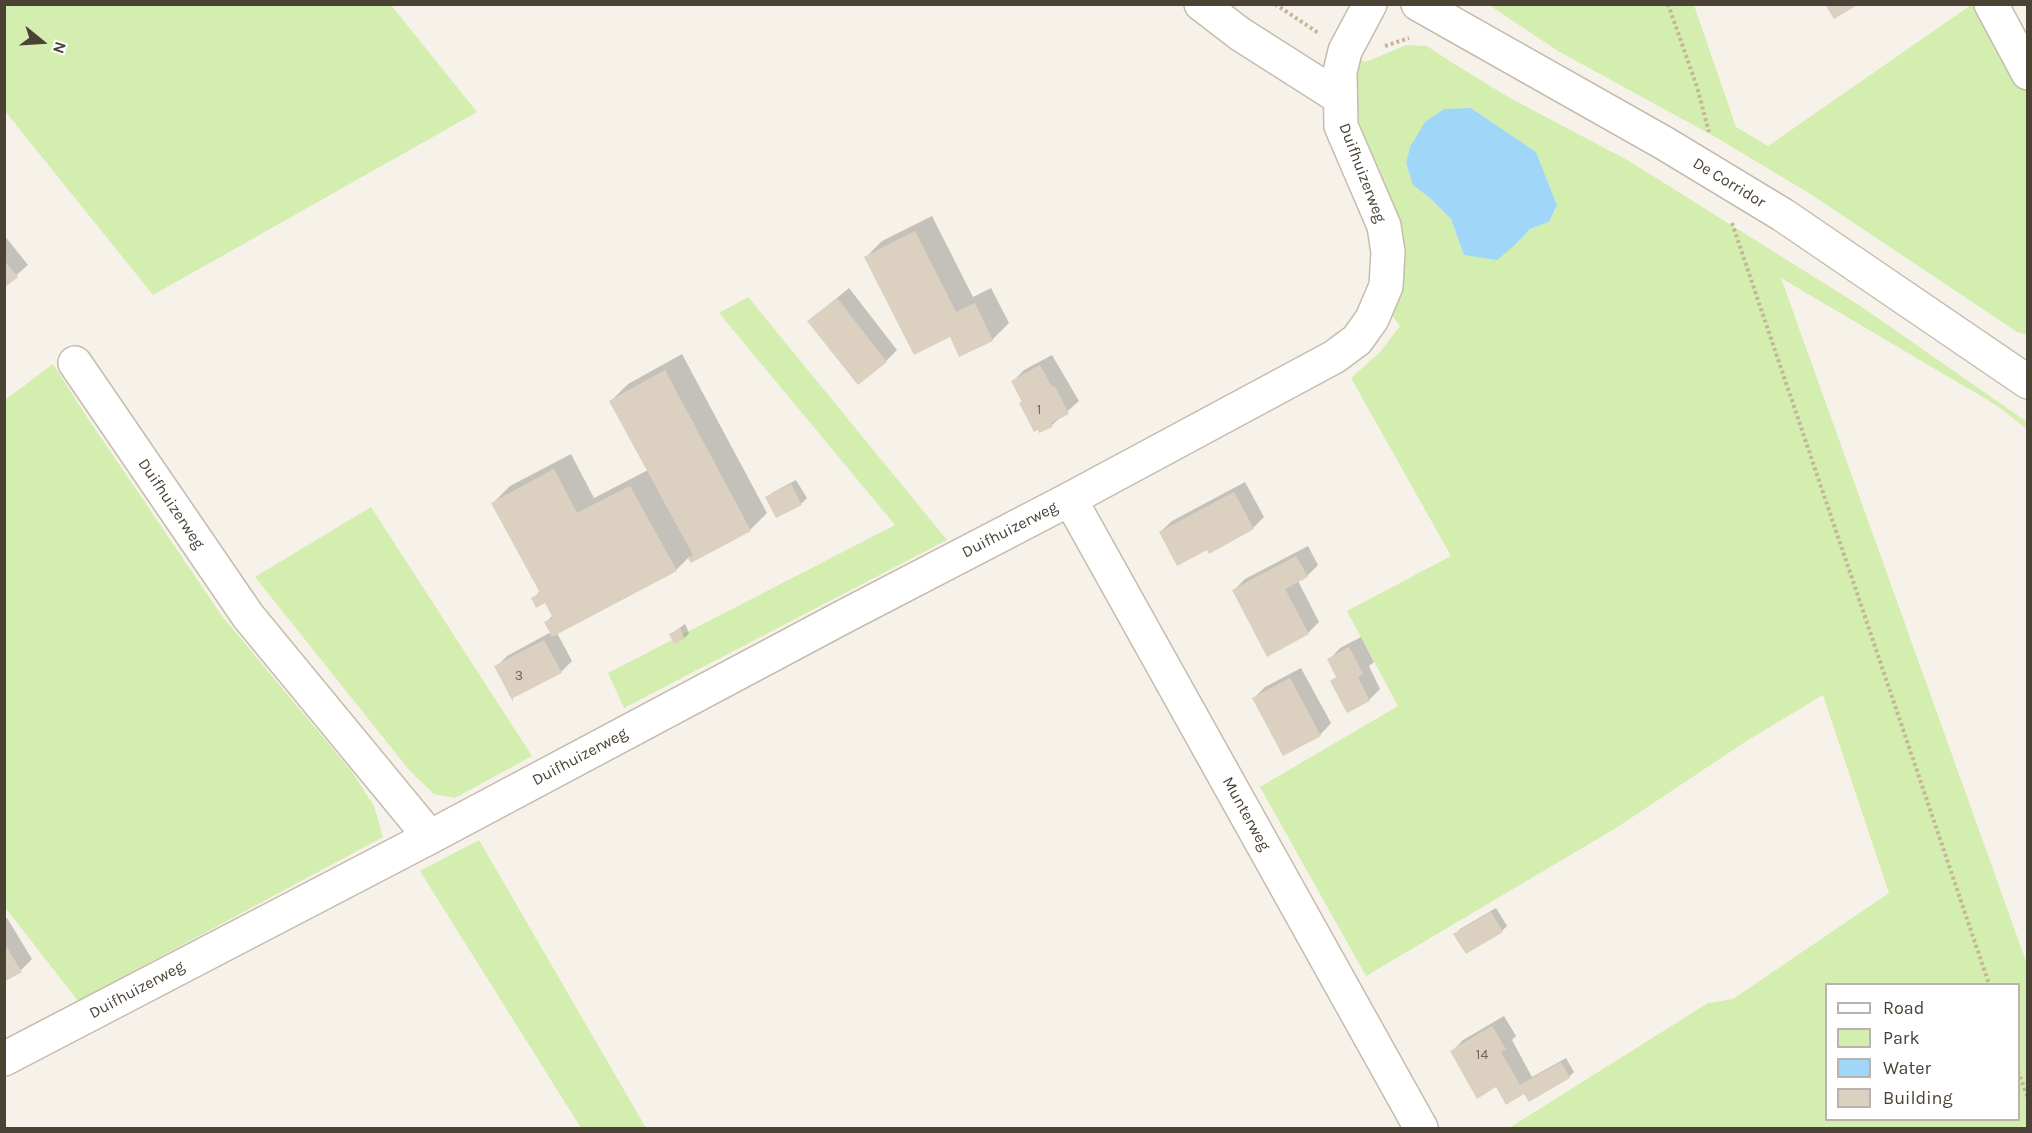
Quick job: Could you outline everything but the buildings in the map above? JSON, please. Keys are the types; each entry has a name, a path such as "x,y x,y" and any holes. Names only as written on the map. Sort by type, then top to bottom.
{"street":[{"path":"1201,4 1240,34 1339,97"},
{"name":"Duifhuizerweg","path":"4,1059 1070,499 1334,357 1357,340 1372,319 1386,286 1388,252 1384,226 1341,126 1340,72 1345,51 1370,4"},
{"name":"De Corridor","path":"1418,4 1664,143 1783,215 2028,382"},
{"path":"1991,4 2028,73"},
{"name":"Duifhuizerweg","path":"75,363 248,616 430,837"},
{"name":"Munterweg","path":"1070,499 1421,1128"}],"path":[{"path":"1275,4 1345,51"},
{"path":"1664,143 1711,139 1697,87 1668,4"},
{"path":"1731,221 1989,983"},
{"path":"2020,1074 2028,1098"}],"green space":[{"path":"4,5 391,5 477,112 153,295 5,111"},
{"path":"1489,5 1694,5 1736,127 1768,146 1971,5 1980,5 2027,92 2027,335 2017,332 1812,195 1717,138 1558,51"},
{"path":"1406,45 1427,46 1510,98 1629,161 1862,307 2027,422 2027,429 1996,405 1781,278 2027,964 2027,1128 1509,1128 1708,1003 1733,999 1889,893 1823,695 1745,742 1616,828 1366,976 1260,787 1398,706 1347,611 1451,556 1351,378 1380,352 1400,326 1391,314 1402,285 1406,256 1400,224 1358,127 1353,94 1358,59 1366,62","holes":["1471,108 1536,152 1557,205 1549,222 1530,229 1514,246 1464,255 1451,219 1414,185 1406,163 1410,147"]},
{"path":"748,297 947,540 624,708 608,673 895,525 719,313"},
{"path":"53,364 222,616 352,772 374,806 383,837 78,1001 4,906 5,400"},
{"path":"371,507 532,756 455,798 434,794 410,771 255,577"},
{"path":"479,840 646,1128 581,1128 420,871"}],"water":[{"path":"1471,108 1536,152 1557,205 1549,222 1530,229 1497,260 1464,255 1451,219 1413,185 1406,163 1410,147 1425,122 1444,109"}]}
